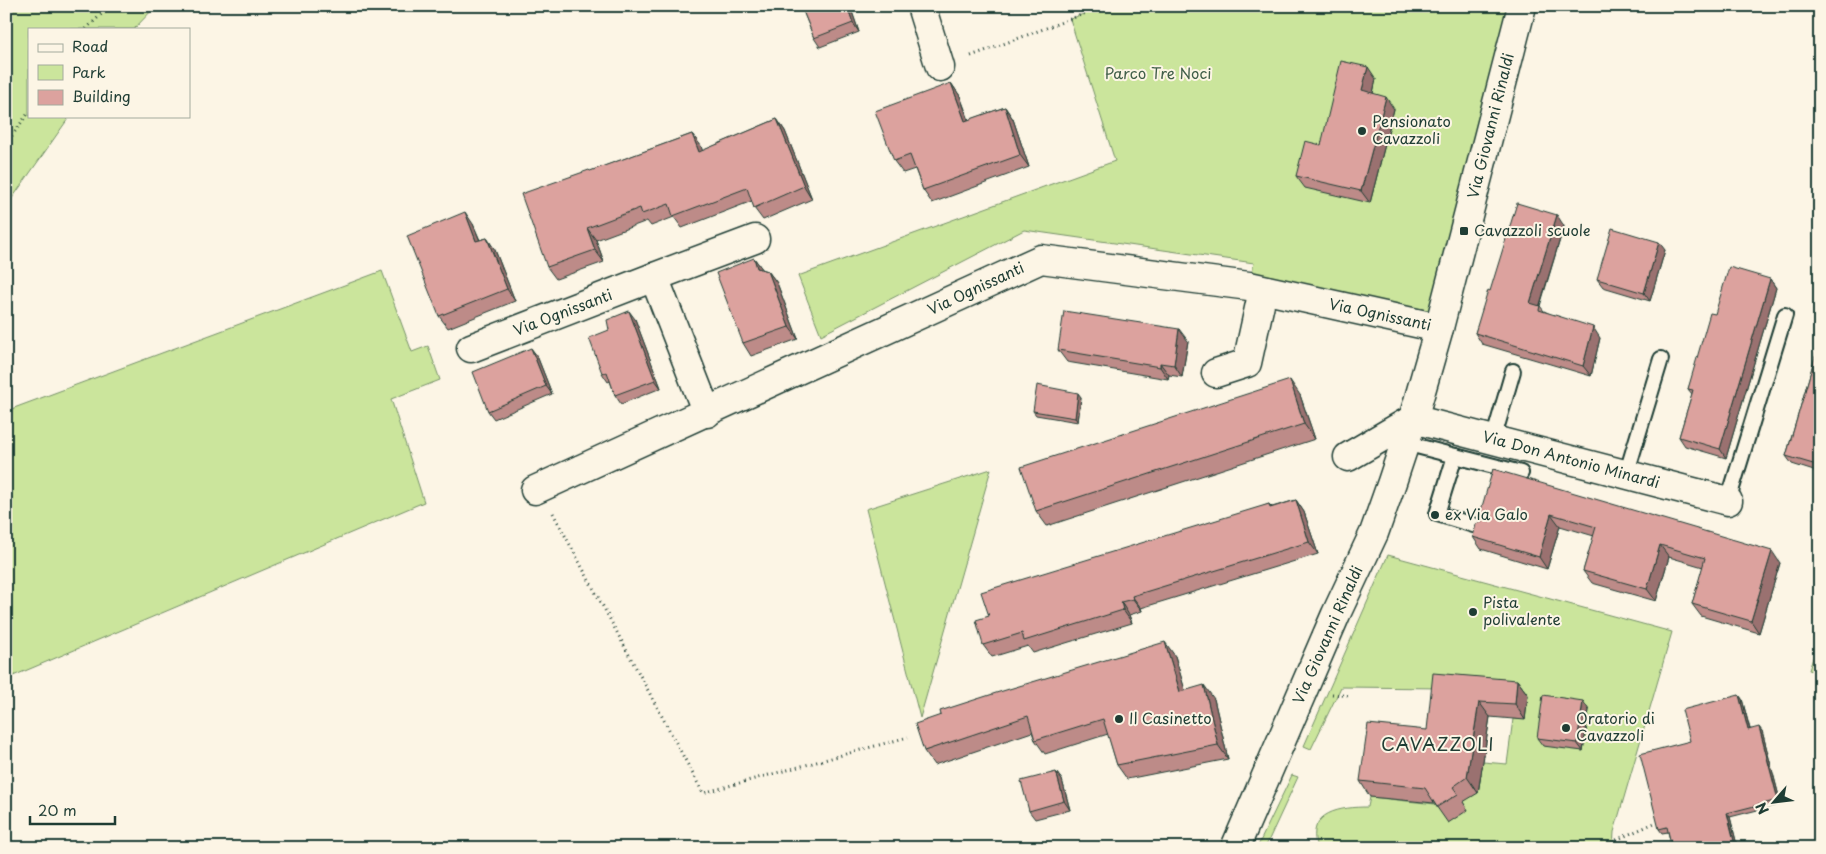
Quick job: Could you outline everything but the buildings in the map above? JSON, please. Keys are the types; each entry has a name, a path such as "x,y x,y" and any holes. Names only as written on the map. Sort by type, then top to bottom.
{"street":[{"path":"921,6 940,67"},
{"name":"Via Giovanni Rinaldi","path":"1235,848 1336,614 1374,533 1409,431 1439,328 1522,6"},
{"name":"Via Ognissanti","path":"471,348 755,239"},
{"name":"Via Ognissanti","path":"542,498 707,413 1041,259 1263,290 1439,328"},
{"path":"654,277 707,413"},
{"path":"1216,373 1247,362 1263,290"},
{"path":"1348,457 1409,431"},
{"name":"Via Don Antonio Minardi","path":"1409,431 1492,440 1728,501"}],"lane":[{"path":"1728,501 1785,315"},
{"path":"1626,475 1661,359"},
{"path":"1492,440 1513,371"},
{"path":"1409,431 1455,456 1521,473"},
{"path":"1455,456 1438,514 1483,528"}],"path":[{"path":"87,28 110,6"},
{"path":"971,56 1105,6"},
{"path":"6,144 28,113"},
{"path":"542,498 703,793 908,737"},
{"path":"1326,693 1351,696"},
{"path":"1598,848 1659,821"}],"green space":[{"path":"6,6 156,6 135,28 28,28 28,118 69,118 6,207"},
{"name":"Parco Tre Noci","path":"1105,6 1522,6 1439,328 1249,286 1254,263 1024,230 821,335 798,276 1115,161 1070,19"},
{"path":"382,271 412,352 428,346 440,380 391,399 424,502 6,679 6,411"},
{"path":"991,469 920,718 866,509"},
{"path":"1388,555 1672,632 1614,832 1613,848 1317,848 1316,826 1321,819 1337,810 1368,807 1370,797 1435,804 1468,810 1463,802 1478,792 1483,762 1507,764 1513,719 1525,719 1444,688 1341,687 1311,749 1304,746"},
{"path":"1820,637 1820,673 1809,670"},
{"path":"1292,775 1298,777 1265,848 1257,848"}],"place":[{"name":"Pensionato Cavazzoli","path":"1362,131"},
{"name":"Cavazzoli scuole","path":"1464,231"},
{"name":"ex Via Galo","path":"1435,515"},
{"name":"Pista polivalente","path":"1473,612"},
{"name":"Il Casinetto","path":"1119,719"},
{"name":"Oratorio di Cavazzoli","path":"1566,728"}],"district":[{"name":"CAVAZZOLI","path":"1438,745"}]}
